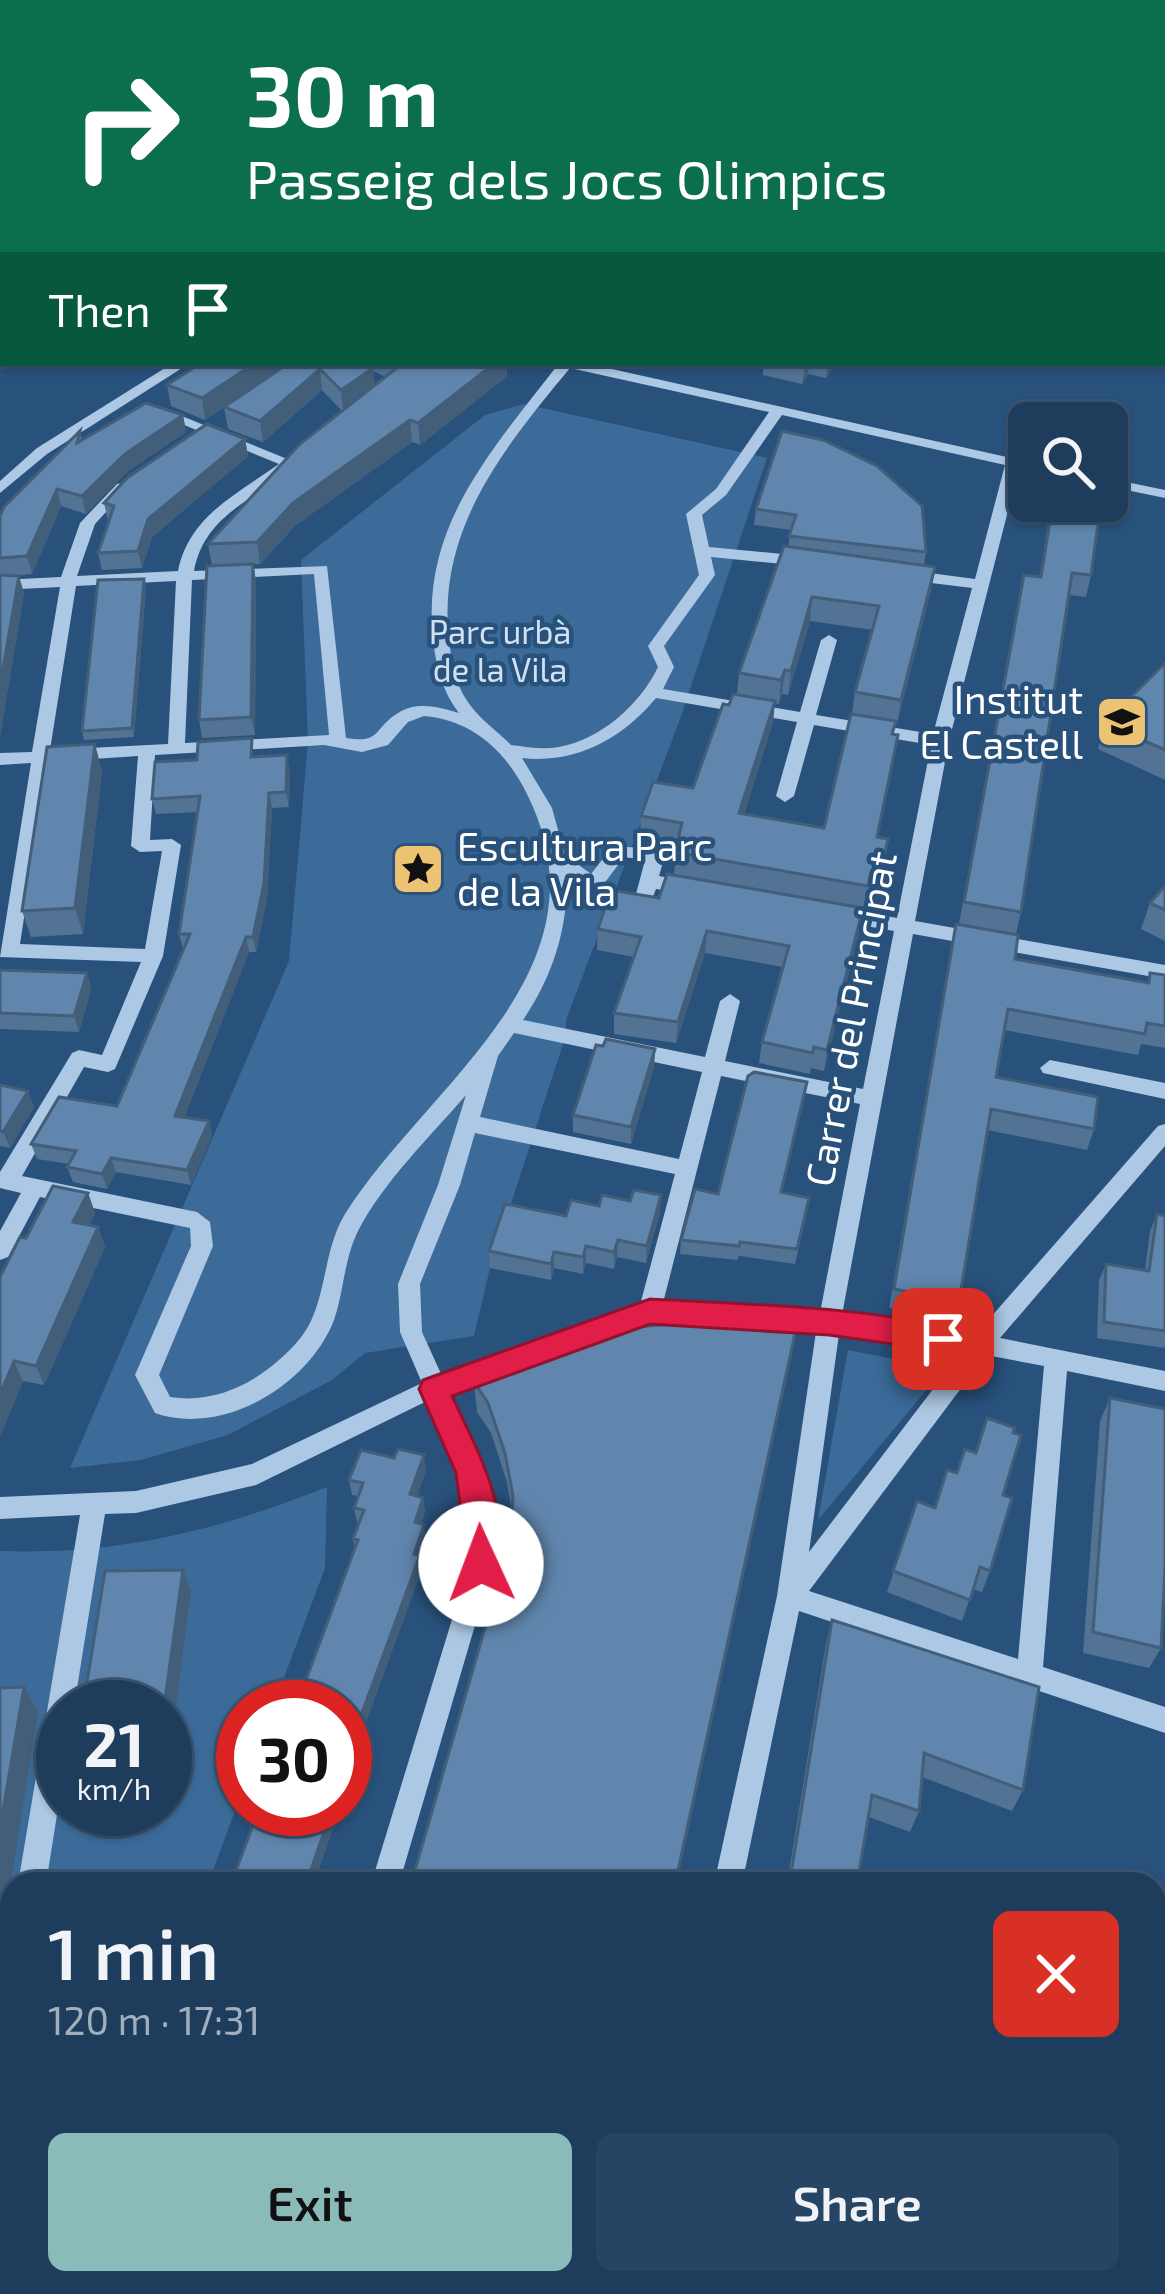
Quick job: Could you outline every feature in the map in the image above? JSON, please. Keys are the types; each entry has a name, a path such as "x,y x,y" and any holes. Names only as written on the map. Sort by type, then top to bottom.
{"street":[{"path":"0,489 42,451 178,366"},
{"path":"147,750 140,847 172,845 153,956 108,1064 79,1058 4,1181 197,1221 202,1246 146,1375 163,1406 190,1413 229,1406 274,1379 310,1344 325,1315 333,1266 352,1222 489,1051 542,968 554,926 556,858 547,812 505,749 456,698 436,611 458,515 499,448 564,366"},
{"path":"580,366 1008,461"},
{"path":"125,398 290,463"},
{"path":"505,749 553,754 578,748 607,734 650,692 665,673 656,646 707,574 694,514 721,492 778,410"},
{"path":"190,441 224,419"},
{"path":"176,748 186,576 194,541 212,520 306,451"},
{"path":"141,474 88,524 67,582 5,951 153,956"},
{"path":"1128,486 1165,494"},
{"name":"Carrer del Principat","path":"731,1872 790,1596 829,1323 940,741 977,584 1008,499"},
{"path":"700,551 821,564"},
{"path":"0,585 321,568 338,742"},
{"path":"888,572 977,584"},
{"path":"785,796 829,640"},
{"path":"650,692 940,741"},
{"path":"0,759 286,743 362,746 382,742 398,717 414,712 430,711 477,724"},
{"path":"556,858 593,884 619,850 656,855 646,891 719,893"},
{"path":"812,909 1165,972"},
{"path":"650,1311 730,1000"},
{"path":"507,1024 872,1099"},
{"path":"389,1872 481,1564 480,1513 472,1473 411,1332 409,1284 489,1051"},
{"path":"1050,1068 1165,1091"},
{"path":"468,1123 684,1168"},
{"path":"1165,1132 981,1344 790,1596 1165,1720"},
{"path":"0,1251 34,1187"},
{"path":"0,1508 94,1507 256,1474 434,1389 650,1311 829,1323 981,1344 1165,1381"},
{"path":"1029,1676 1055,1359"},
{"path":"34,1872 94,1507"}],"green space":[{"name":"Parc urbà de la Vila","path":"524,404 767,458 679,722 566,1020 566,1035 490,1268 474,1336 365,1353 332,1380 228,1435 141,1460 70,1468 289,961 308,742 301,560 485,415"},
{"path":"848,1350 944,1369 818,1520"},
{"path":"327,1487 325,1568 283,1680 216,1680 216,1836 226,1836 212,1872 0,1872 0,1551 85,1549 206,1528"}],"building":[{"path":"196,366 250,366 202,398 167,385"},
{"path":"285,366 373,368 341,390 320,369 260,421 224,407"},
{"path":"399,366 491,366 418,423 410,420 293,503 257,542 208,544 300,444"},
{"path":"146,403 183,415 125,454 82,496 57,489 27,556 0,558 4,507 80,431 77,443"},
{"path":"207,424 245,439 148,519 138,551 98,553 114,506 104,503 127,478"},
{"path":"782,431 823,440 877,466 922,506 926,552 789,536 796,515 756,509"},
{"path":"1050,522 1098,522 1091,575 1072,573 1021,912 964,902 1024,575 1041,577"},
{"path":"784,546 935,567 901,700 855,692 879,606 812,597 791,671 785,670 781,680 739,673"},
{"path":"253,564 251,717 199,720 207,566"},
{"path":"0,575 19,576 0,686"},
{"path":"144,579 132,728 82,731 98,580"},
{"path":"1165,663 1165,750 1105,723"},
{"path":"733,694 775,701 739,813 824,828 851,714 896,721 892,734 898,735 877,837 888,839 880,876 871,874 868,886 675,852 682,823 641,816 653,782 693,788 723,704 729,705"},
{"path":"252,738 251,757 287,755 286,792 269,793 264,883 253,937 246,937 175,1116 209,1121 187,1170 111,1158 102,1174 67,1167 76,1151 31,1144 59,1097 117,1106 190,934 179,934 200,796 152,799 155,762 197,760 198,742"},
{"path":"95,744 75,908 22,911 47,747"},
{"path":"667,874 863,908 827,1050 814,1047 813,1053 762,1042 789,946 707,931 678,1022 614,1013 641,937 598,929 611,890 659,898"},
{"path":"1165,886 1165,910 1150,903"},
{"path":"956,924 1018,935 1015,959 1149,983 1150,973 1165,975 1165,1026 1147,1023 1145,1034 1008,1009 996,1077 1098,1097 1094,1129 991,1109 959,1302 894,1289"},
{"path":"0,970 87,973 74,1016 0,1013"},
{"path":"606,1039 655,1049 631,1127 573,1115 596,1045 603,1046"},
{"path":"754,1072 807,1082 781,1192 809,1198 797,1249 681,1240 695,1189 718,1194 748,1076"},
{"path":"0,1085 28,1091 3,1132 0,1131"},
{"path":"53,1186 88,1193 73,1222 98,1227 36,1366 14,1361 0,1395 0,1277"},
{"path":"634,1190 661,1195 647,1246 618,1240 614,1252 586,1246 583,1257 554,1252 551,1264 489,1251 505,1204 566,1216 571,1200 599,1206 602,1195 630,1201"},
{"path":"1157,1214 1165,1216 1165,1331 1104,1322 1106,1264 1149,1271"},
{"path":"725,1320 796,1329 678,1872 414,1872 511,1538 513,1496 505,1453 488,1403 474,1382 635,1327"},
{"path":"1110,1398 1165,1409 1161,1648 1093,1632"},
{"path":"987,1418 1021,1435 1003,1495 1012,1498 990,1571 980,1567 970,1600 893,1571 917,1501 935,1508 947,1470 957,1473 965,1449 976,1453"},
{"path":"398,1449 424,1455 410,1494 423,1498 415,1522 424,1525 414,1554 420,1555 372,1686 372,1680 306,1680 358,1540 353,1539 364,1510 354,1508 363,1483 349,1480 361,1450 394,1458"},
{"path":"183,1570 168,1680 87,1680 105,1571"},
{"path":"832,1620 1039,1687 1023,1790 924,1753 919,1811 872,1795 859,1872 791,1872"},
{"path":"24,1687 0,1828 0,1688"},
{"path":"249,1836 323,1836 310,1872 235,1872"}],"place":[{"name":"Institut El Castell","path":"1122,722"},
{"name":"Escultura Parc de la Vila","path":"418,869"}],"route":[{"path":"481,1564 480,1513 472,1473 434,1389 650,1311 829,1323 943,1339"}]}
